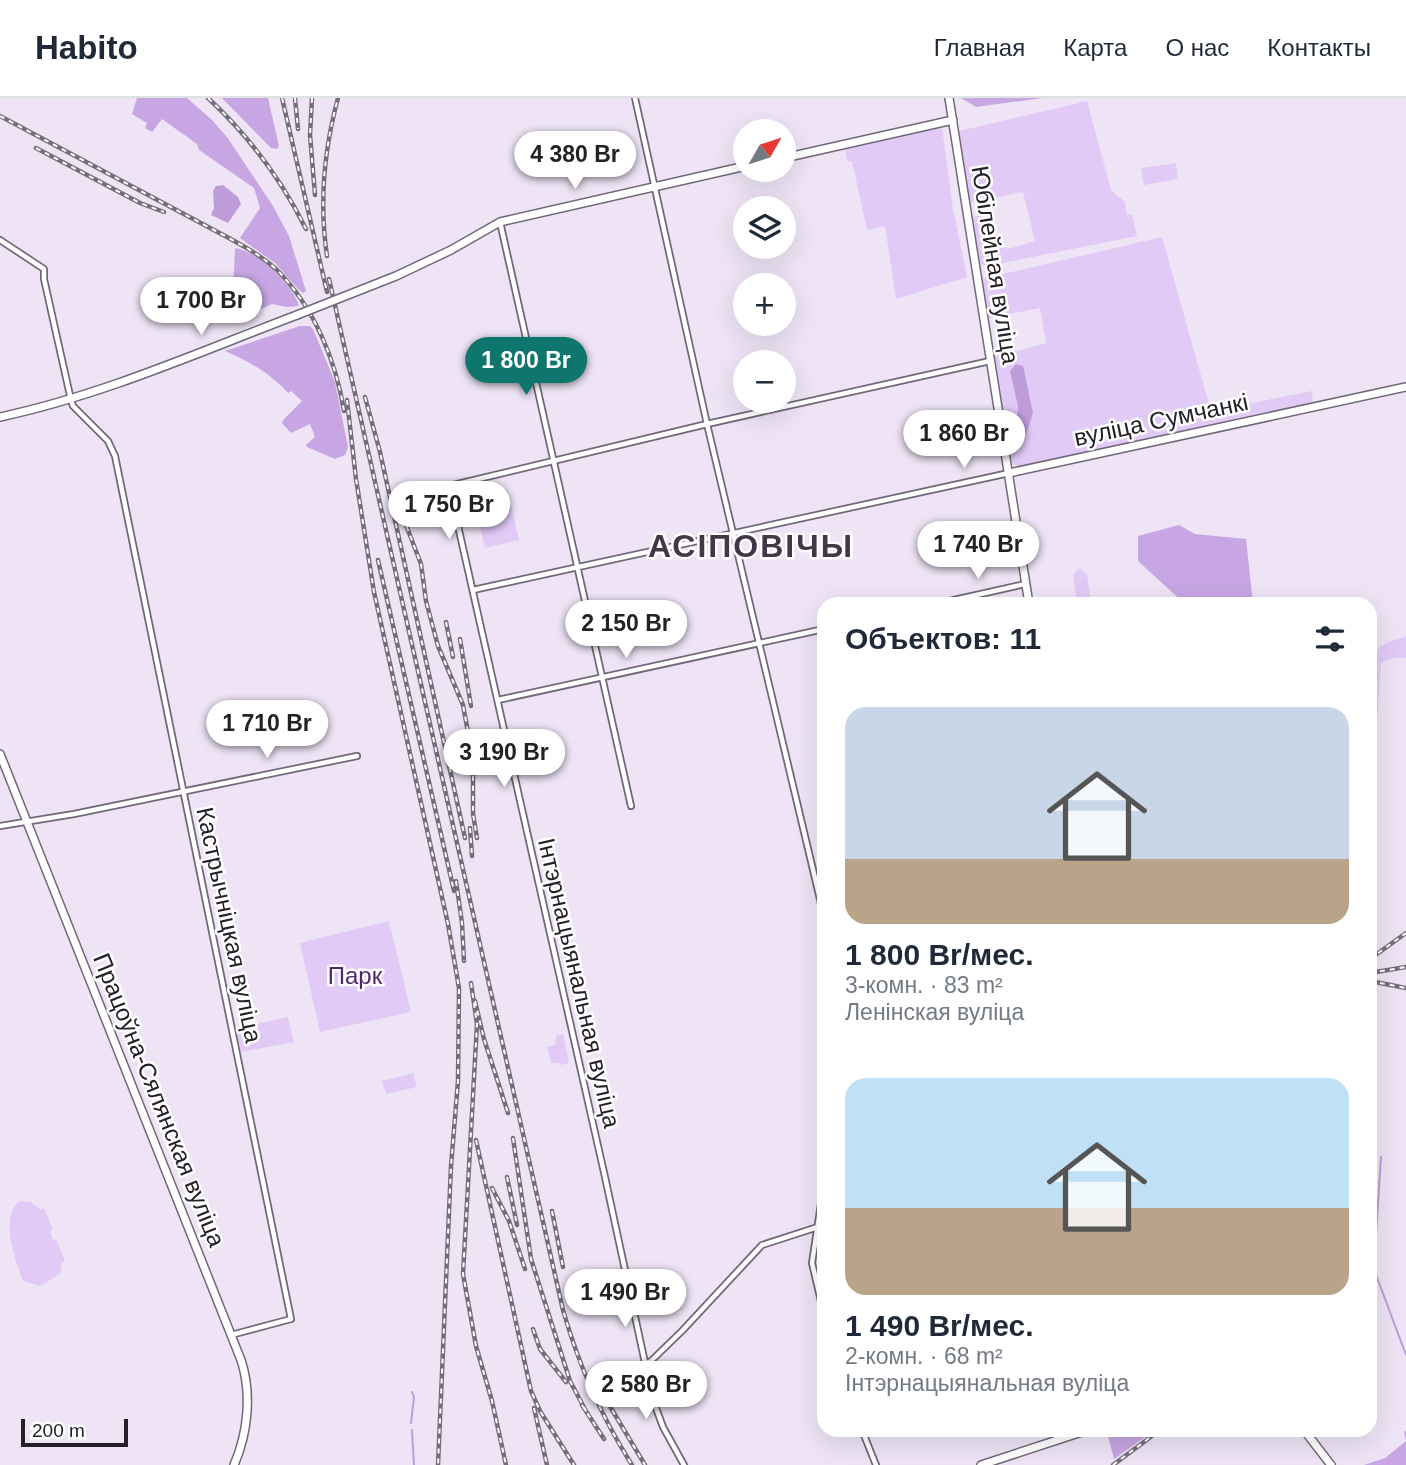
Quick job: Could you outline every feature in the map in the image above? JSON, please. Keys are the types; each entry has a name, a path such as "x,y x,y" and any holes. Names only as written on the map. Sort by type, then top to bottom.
{"main road":[{"name":"Юбілейная вуліца","path":"949,98 1028,597"},
{"path":"796,155 953,120"},
{"path":"0,417 71,400 297,315 396,276 500,222 733,169"},
{"name":"вуліца Сумчанкі","path":"1009,473 1406,387"},
{"name":"Працоўна-Сялянская вуліца","path":"0,754 231,1335 248,1384 243,1441 234,1465"},
{"path":"981,1465 1067,1437"},
{"path":"1309,1437 1331,1465"}],"street":[{"path":"635,98 708,424 817,886"},
{"path":"500,222 631,806"},
{"path":"0,240 44,269 71,400"},
{"path":"553,461 990,361"},
{"name":"Кастрычніцкая вуліца","path":"71,400 73,406 108,441 115,456 291,1319 231,1335"},
{"name":"Інтэрнацыянальная вуліца","path":"553,461 449,486 645,1364 658,1418 684,1465"},
{"name":"вуліца Сумчанкі","path":"473,590 1009,473"},
{"path":"968,597 1026,584"},
{"path":"498,700 817,631"},
{"path":"0,826 357,756"},
{"path":"817,1222 812,1262 817,1284"},
{"path":"645,1364 682,1331 762,1245 816,1227"},
{"path":"865,1437 876,1465"}],"green space":[{"path":"1087,101 1111,190 1125,202 1127,215 1132,214 1137,236 988,266 980,264 973,217 985,214 991,242 1008,249 1035,241 1023,192 970,203 959,131"},
{"path":"942,128 953,209 967,277 896,299 885,226 867,230 852,161 847,161 845,149"},
{"path":"1176,163 1178,179 1144,185 1141,168"},
{"path":"1162,237 1211,411 1312,391 1313,404 1020,467 1013,464 994,357 1008,347 1018,351 1046,343 1040,308 989,318 982,279"},
{"path":"507,489 519,540 485,548 473,497"},
{"path":"1078,569 1087,574 1090,597 1076,597 1073,575"},
{"path":"1406,636 1406,658 1393,658 1381,663 1377,721 1377,651 1383,645"},
{"name":"Парк","path":"389,921 411,1012 320,1032 300,943"},
{"path":"288,1017 294,1042 241,1052 236,1028"},
{"path":"563,1034 569,1063 551,1063 547,1047 555,1045 556,1036"},
{"path":"413,1073 417,1087 386,1094 382,1081"},
{"path":"20,1201 31,1202 41,1210 44,1208 53,1230 50,1232 53,1240 56,1239 65,1261 62,1262 60,1274 40,1286 23,1281 12,1248 11,1216"}],"shaded area":[{"path":"137,98 187,98 227,137 273,206 289,236 306,291 303,293 299,290 275,263 240,238 260,208 254,188 199,150 197,144 162,119 152,132 145,128 147,123 132,114"},
{"path":"222,98 268,98 279,146 277,149 271,148"},
{"path":"961,98 1043,98 976,107"},
{"path":"223,185 238,197 241,204 228,223 211,215 214,208 213,191 216,186"},
{"path":"235,248 253,255 273,270 290,288 299,306 272,304 232,322"},
{"path":"300,326 310,326 313,329 335,382 348,447 345,455 335,459 307,447 315,437 310,424 291,433 282,423 302,401 259,369 225,351"},
{"path":"1016,364 1023,366 1033,413 1026,434 1019,433 1016,429 1018,406 1010,371"},
{"path":"1179,525 1195,534 1246,539 1252,597 1177,597 1138,561 1138,536"},
{"path":"1108,1437 1145,1437 1114,1459"},
{"path":"1406,1441 1406,1465 1364,1465 1385,1458"}],"waterway":[{"path":"1377,1219 1381,1157"},
{"path":"1377,1277 1406,1355"},
{"path":"411,1423 414,1397 412,1392"},
{"path":"412,1430 414,1465"}],"railway":[{"path":"208,98 237,127 263,159 306,229"},
{"path":"282,98 327,292"},
{"path":"295,98 298,129"},
{"path":"312,98 310,135 315,195"},
{"path":"327,256 323,216 324,176 338,98"},
{"path":"0,116 227,237 277,270 302,301 321,336 335,373 344,411"},
{"path":"36,148 140,203 164,212"},
{"path":"329,279 563,1310 592,1390 632,1465"},
{"path":"365,397 380,452 465,838"},
{"path":"347,400 374,592 448,924 459,988 458,1081 451,1166 438,1465"},
{"path":"403,517 421,564 426,601 438,646 463,705 473,759 473,814 477,838"},
{"path":"378,560 454,891"},
{"path":"446,622 453,657"},
{"path":"460,639 471,706"},
{"path":"470,828 472,856"},
{"path":"456,881 464,961"},
{"path":"1377,954 1406,933"},
{"path":"1377,972 1406,967"},
{"path":"1377,982 1406,988"},
{"path":"471,983 477,1024 463,1274 476,1346 506,1465"},
{"path":"475,1001 484,1039 508,1113"},
{"path":"513,1138 531,1259 570,1381 587,1413"},
{"path":"476,1140 531,1391 540,1411 574,1465"},
{"path":"507,1177 517,1225"},
{"path":"492,1188 509,1221 525,1269"},
{"path":"552,1211 563,1267"},
{"path":"533,1329 540,1349 566,1382"},
{"path":"602,1393 645,1465"},
{"path":"582,1405 604,1439"},
{"path":"534,1408 547,1465"},
{"path":"1113,1465 1151,1437"}],"district":[{"name":"АСІПОВІЧЫ","path":"751,546"}]}
